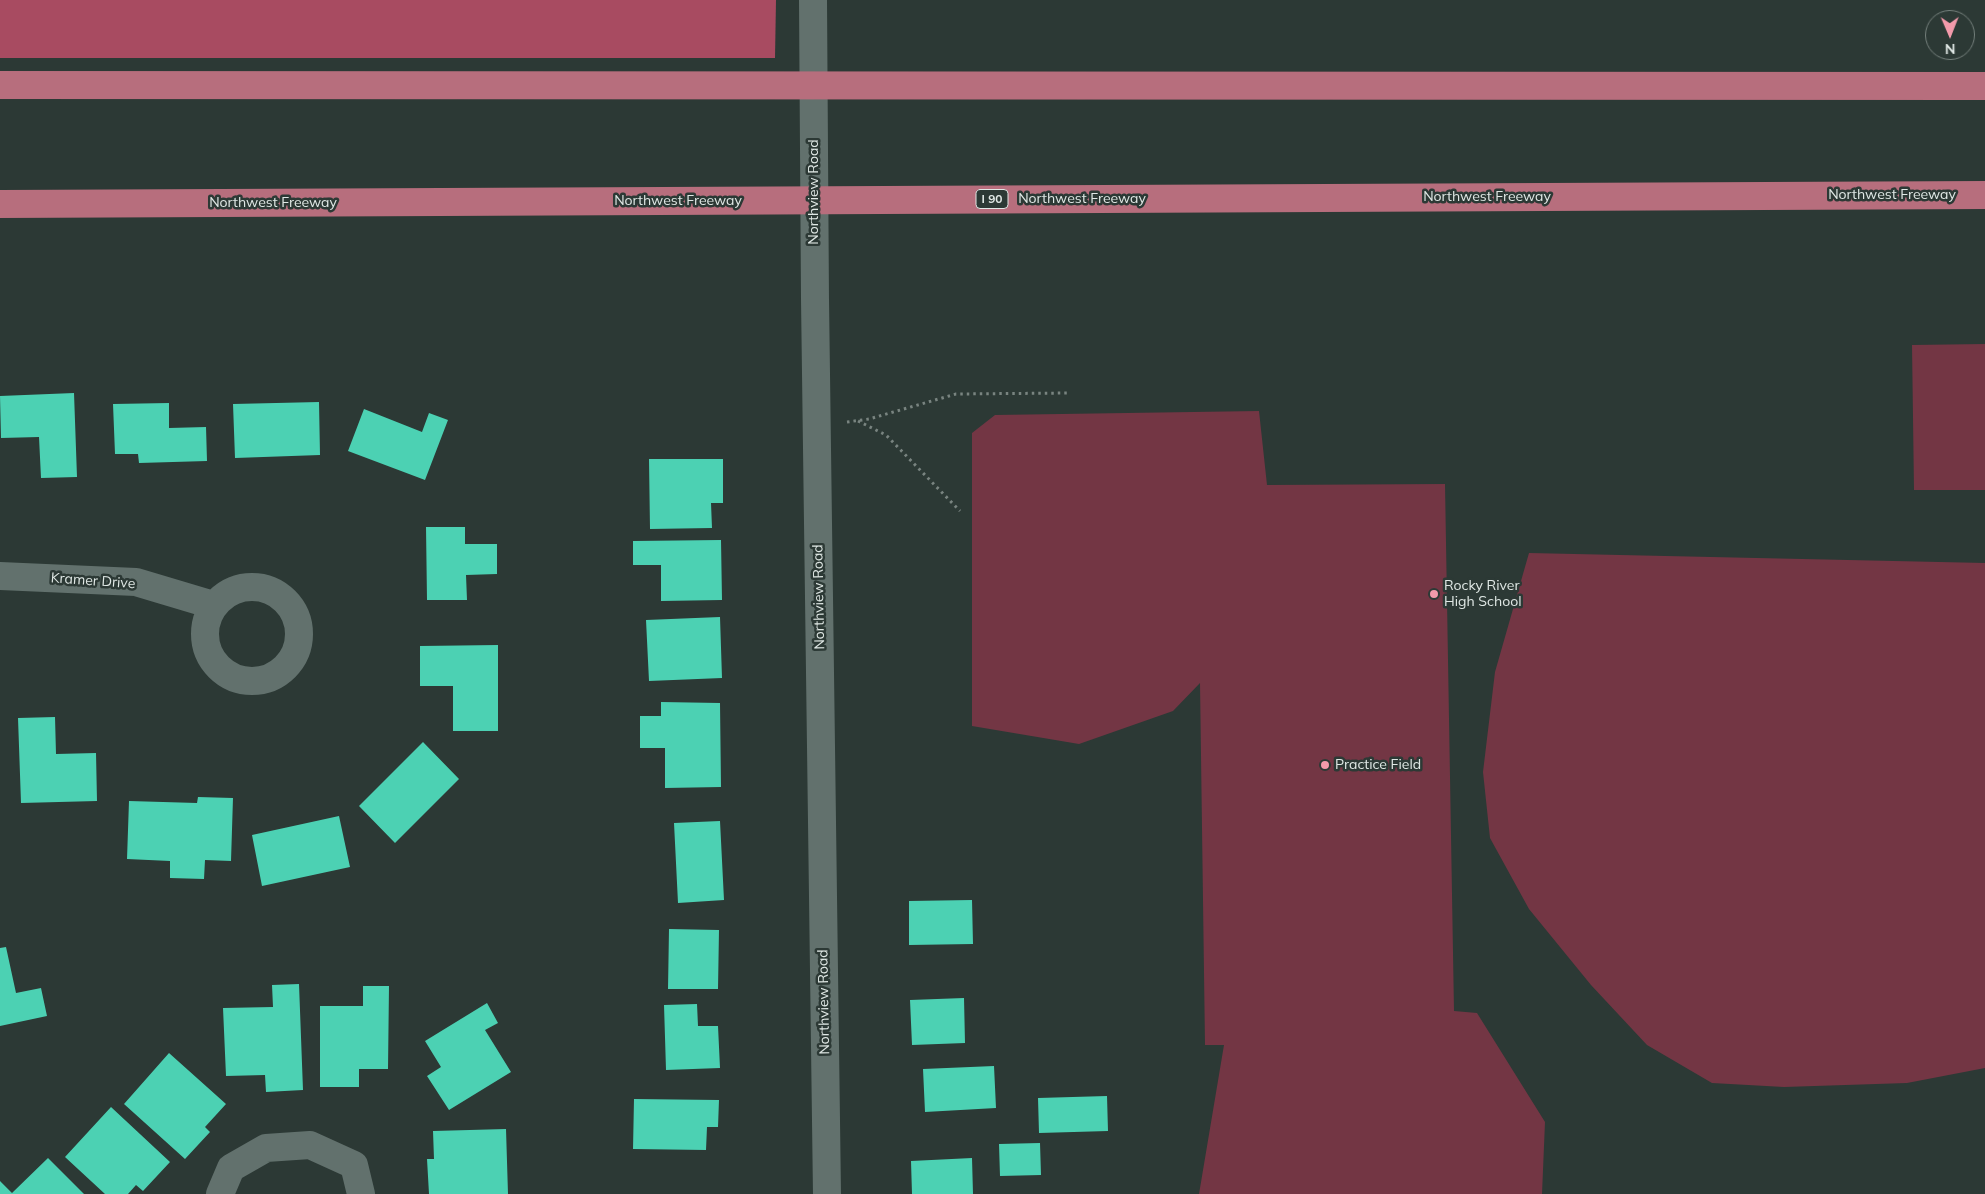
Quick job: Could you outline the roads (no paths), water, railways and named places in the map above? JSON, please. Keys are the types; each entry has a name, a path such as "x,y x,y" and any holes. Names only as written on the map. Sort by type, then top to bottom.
{"highway":[{"path":"0,85 1985,86"},
{"name":"Northwest Freeway","path":"0,204 1985,195"}],"street":[{"name":"Northview Road","path":"813,0 826,1194"},
{"name":"Kramer Drive","path":"0,576 136,582 213,605"},
{"path":"220,1194 231,1168 266,1148 310,1145 354,1165 361,1194"}],"place":[{"name":"Rocky River High School","path":"1434,594"},
{"name":"Practice Field","path":"1325,765"}]}
